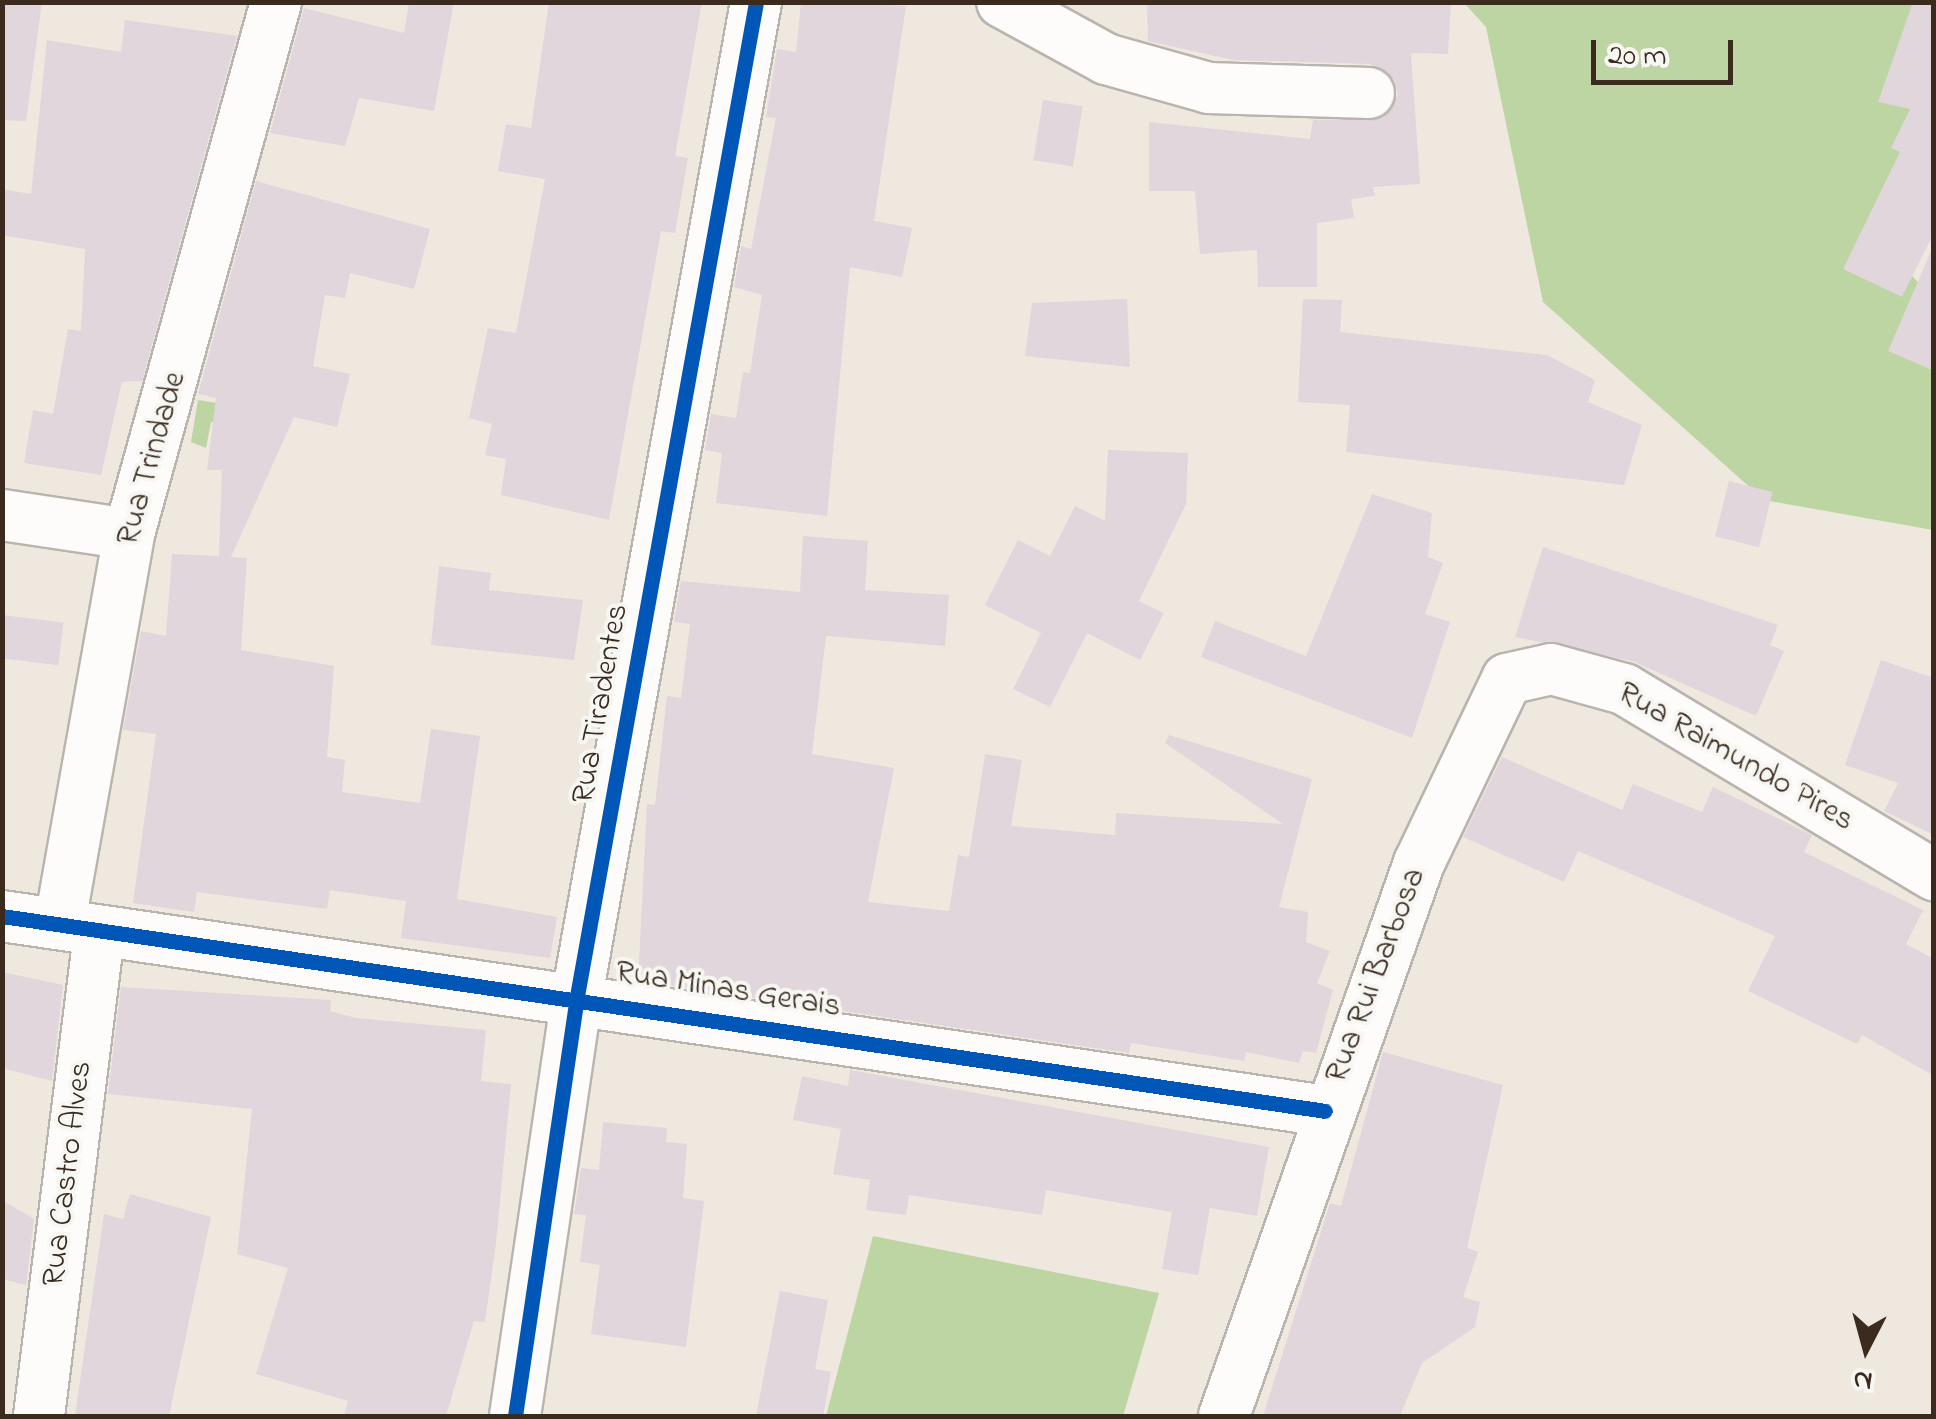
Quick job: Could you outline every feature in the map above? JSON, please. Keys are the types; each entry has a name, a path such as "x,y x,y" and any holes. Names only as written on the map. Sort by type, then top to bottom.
{"street":[{"name":"Rua Tiradentes","path":"515,1416 577,996 756,2"},
{"path":"1002,2 1106,58 1210,88 1369,92"},
{"name":"Rua Trindade","path":"79,927 129,534 269,3"},
{"path":"2,515 129,534"},
{"name":"Rua Raimundo Pires","path":"1526,671 1582,674 1624,689 1934,875"},
{"name":"Rua Rui Barbosa","path":"1224,1416 1325,1112 1494,694 1526,671"},
{"name":"Rua Minas Gerais","path":"2,916 577,996 1325,1112"},
{"name":"Rua Castro Alves","path":"38,1416 79,927"}],"green space":[{"path":"1464,3 1933,3 1910,274 1933,297 1933,530 1764,500 1543,302 1486,27"},
{"path":"198,400 280,413 230,426 211,422 206,448 191,442"},
{"path":"873,1236 1159,1293 1123,1416 826,1416"}],"building":[{"path":"2,2 42,2 26,121 2,120"},
{"path":"409,2 454,2 434,111 359,98 345,146 270,133 304,8 404,33"},
{"path":"549,2 702,2 675,156 688,158 675,233 661,231 609,520 501,495 506,459 485,455 492,424 469,418 488,328 516,333 545,179 498,171 506,124 531,128"},
{"path":"801,2 906,6 874,221 912,228 902,277 850,267 827,516 716,503 722,453 705,450 711,414 736,418 743,372 750,373 762,295 734,287 741,246 751,249 776,118 766,117 777,49 796,52"},
{"path":"1147,2 1451,2 1448,54 1411,53 1420,184 1373,187 1375,196 1351,199 1354,218 1317,223 1317,287 1258,287 1257,250 1200,254 1195,191 1149,191 1149,122 1310,139 1313,120 1383,118 1398,95 1394,79 1370,64 1233,60 1148,41"},
{"path":"1913,2 1934,2 1934,233 1902,297 1843,269 1900,152 1891,148 1910,109 1878,102"},
{"path":"125,20 237,36 142,381 122,382 101,475 24,463 33,410 53,414 68,329 81,331 85,249 2,235 2,189 31,194 47,40 121,52"},
{"path":"1043,100 1083,106 1073,167 1033,160"},
{"path":"256,181 430,229 414,289 350,273 345,298 325,295 313,366 350,374 337,427 294,417 231,557 247,558 241,650 334,666 327,757 345,760 342,792 420,803 431,729 480,736 457,899 557,917 550,958 401,938 406,901 330,890 327,909 197,892 194,912 133,903 156,734 123,730 141,631 166,636 172,554 219,556 222,470 207,470 216,398 198,394"},
{"path":"1934,244 1934,371 1888,351"},
{"path":"1127,299 1130,367 1025,356 1032,303"},
{"path":"1303,299 1342,300 1340,332 1547,355 1595,380 1588,402 1642,425 1624,485 1346,452 1350,405 1298,402"},
{"path":"1108,450 1188,453 1186,504 1139,601 1164,613 1140,660 1087,633 1050,707 1013,689 1041,633 985,605 1018,540 1050,556 1075,506 1105,521"},
{"path":"1729,481 1773,492 1759,547 1715,536"},
{"path":"1372,494 1432,513 1428,557 1443,563 1425,614 1450,622 1412,738 1201,657 1215,621 1306,656"},
{"path":"803,536 868,541 865,590 949,595 945,646 826,636 812,754 894,768 868,902 949,911 958,855 969,857 985,754 1022,760 1011,826 1115,835 1116,813 1283,824 1165,743 1169,735 1312,779 1279,907 1308,912 1306,942 1330,951 1317,983 1333,990 1316,1053 1303,1051 1299,1063 1246,1052 1244,1061 1131,1043 1129,1053 638,981 647,804 655,805 667,696 681,698 690,624 674,622 681,581 800,592"},
{"path":"1543,547 1778,625 1770,645 1784,651 1756,716 1632,661 1515,637"},
{"path":"439,566 491,573 489,590 583,600 574,660 431,645"},
{"path":"2,615 64,623 58,665 2,658"},
{"path":"1881,660 1934,678 1934,835 1884,811 1898,783 1845,765"},
{"path":"1502,757 1622,810 1633,784 1702,812 1713,787 1812,835 1804,852 1923,910 1906,944 1934,959 1934,1076 1862,1035 1857,1044 1748,991 1775,936 1578,851 1564,882 1463,837"},
{"path":"2,972 63,985 52,1081 2,1068"},
{"path":"121,987 331,1000 330,1011 356,1018 486,1030 481,1081 511,1084 496,1243 485,1322 474,1321 446,1416 344,1416 348,1401 256,1374 288,1268 237,1254 252,1109 108,1094"},
{"path":"1383,1052 1503,1085 1467,1248 1478,1252 1463,1297 1480,1302 1475,1327 1422,1363 1400,1416 1263,1416 1330,1203 1341,1206"},
{"path":"850,1070 1269,1147 1257,1216 1210,1208 1198,1275 1162,1269 1172,1212 1046,1190 1042,1215 909,1195 906,1215 866,1210 870,1180 833,1174 841,1129 793,1120 802,1076 848,1086"},
{"path":"603,1122 667,1128 666,1142 687,1144 683,1198 704,1201 686,1347 591,1334 600,1265 580,1262 586,1215 574,1214 581,1168 599,1170"},
{"path":"130,1194 211,1217 169,1416 75,1416 104,1214 123,1219"},
{"path":"2,1200 34,1219 26,1285 2,1279"},
{"path":"780,1291 828,1300 815,1369 831,1372 823,1416 756,1416"}],"cycle path":[{"path":"515,1416 577,996 756,2"},
{"path":"2,916 1325,1111"}]}
